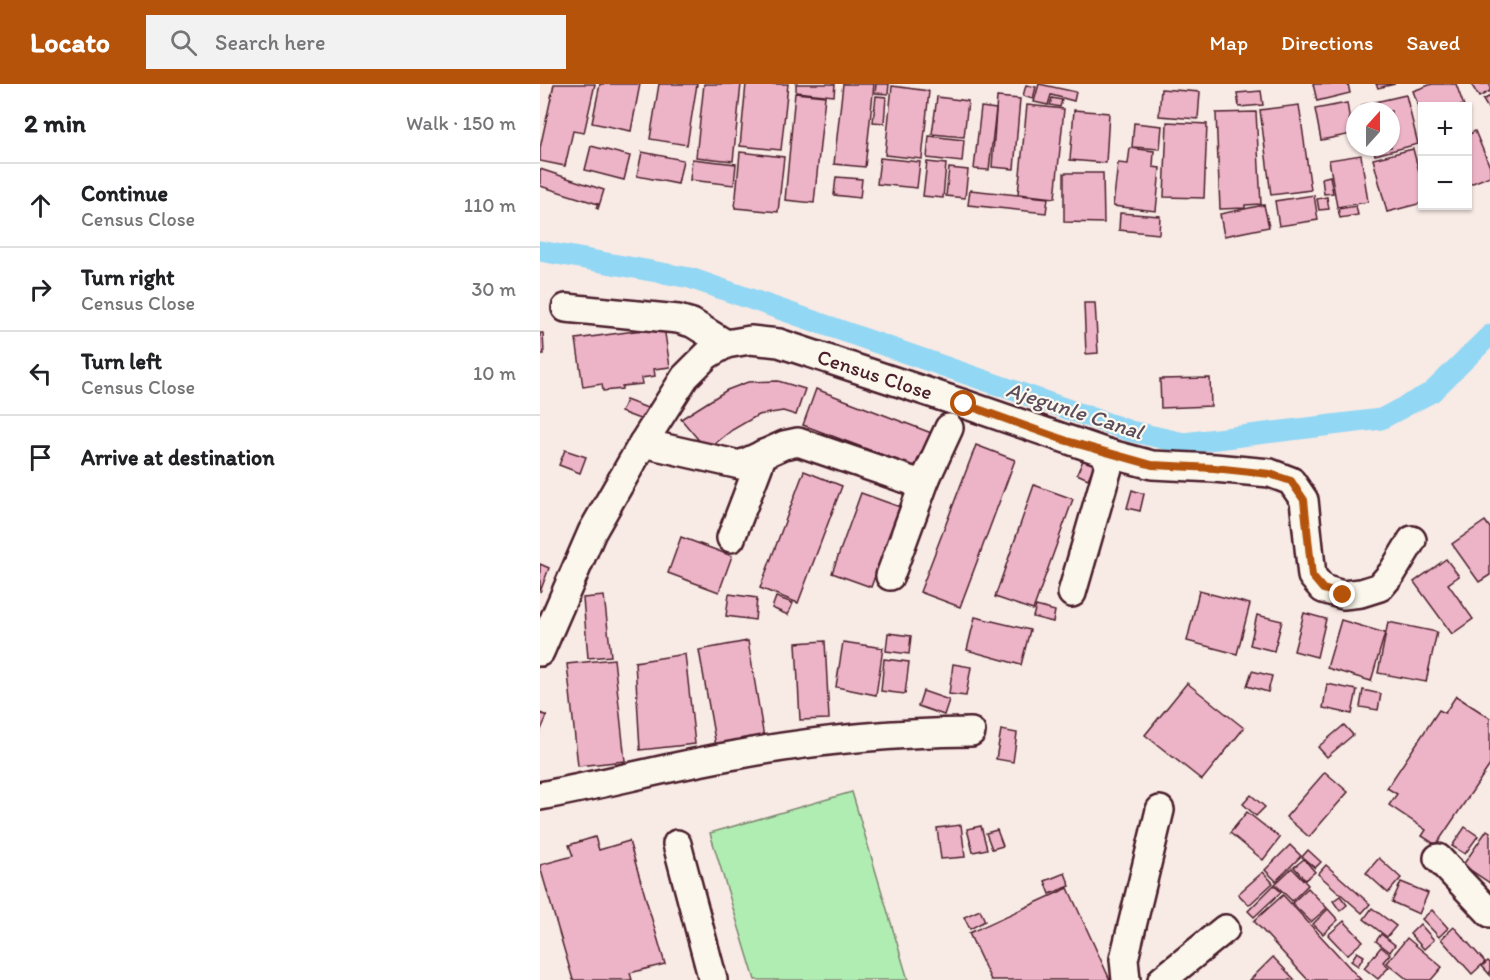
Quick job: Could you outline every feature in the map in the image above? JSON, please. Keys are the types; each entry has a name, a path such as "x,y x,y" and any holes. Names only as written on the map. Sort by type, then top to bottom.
{"street":[{"path":"566,308 678,319 692,323 726,344"},
{"name":"Census Close","path":"540,652 592,532 643,443 685,377 707,355 726,344 750,340 779,343 1107,453 1152,465 1270,474 1291,481 1304,500 1312,576 1323,589 1343,595 1361,593 1380,586 1392,573 1412,540"},
{"path":"890,576 927,478 949,428"},
{"path":"643,443 740,465 798,442 904,479 915,482 927,478"},
{"path":"1072,593 1108,468 1107,453"},
{"path":"731,538 763,454"},
{"path":"540,796 735,754 829,740 898,733 971,732"},
{"path":"1126,980 1124,959 1160,810"},
{"path":"677,844 708,979"},
{"path":"1438,858 1490,913"},
{"path":"1162,980 1225,928"}],"green space":[{"path":"852,792 908,980 755,980 710,833"}],"building":[{"path":"554,84 595,84 584,133 573,131 565,166 540,161 540,148"},
{"path":"600,84 640,84 631,131 592,123"},
{"path":"659,84 697,84 687,145 650,139"},
{"path":"704,84 741,84 733,161 696,157"},
{"path":"746,84 788,84 781,150 740,146"},
{"path":"796,84 835,84 834,96 796,92"},
{"path":"843,84 874,84 865,167 834,164"},
{"path":"876,84 889,84 888,94 875,93"},
{"path":"1039,84 1076,92 1074,101 1051,95 1048,105 1034,102"},
{"path":"1313,84 1348,84 1350,93 1317,101"},
{"path":"1376,84 1395,84 1378,88"},
{"path":"1432,84 1456,84 1463,102 1418,102 1418,105 1413,91"},
{"path":"1471,84 1490,84 1490,91 1479,97"},
{"path":"1026,85 1036,87 1033,99 1023,96"},
{"path":"892,86 929,91 922,159 885,155"},
{"path":"1161,89 1200,92 1198,119 1159,116"},
{"path":"1261,91 1263,105 1239,107 1237,93"},
{"path":"795,93 825,96 814,203 785,200"},
{"path":"1406,95 1418,144 1400,149 1400,102 1375,102"},
{"path":"876,96 886,97 884,123 873,122"},
{"path":"1490,96 1490,112 1483,100"},
{"path":"937,97 968,101 964,137 932,134"},
{"path":"997,97 1020,99 1014,169 992,167"},
{"path":"1052,98 1062,100 1060,107 1050,105"},
{"path":"1346,103 1346,135 1321,140 1315,109"},
{"path":"1027,105 1064,109 1055,198 1018,194"},
{"path":"1299,105 1311,190 1271,195 1260,110"},
{"path":"981,107 996,109 989,170 974,169"},
{"path":"1074,110 1109,113 1106,163 1070,160"},
{"path":"1256,112 1261,204 1245,205 1245,208 1220,209 1216,113"},
{"path":"1167,122 1207,124 1204,198 1164,197"},
{"path":"1134,123 1162,126 1160,149 1132,147"},
{"path":"1475,131 1490,167 1490,176 1472,183 1472,156 1472,133"},
{"path":"929,136 964,140 962,162 927,158"},
{"path":"591,146 630,156 624,180 585,170"},
{"path":"1130,148 1154,151 1153,167 1160,168 1156,211 1113,206 1118,163 1128,164"},
{"path":"1413,149 1418,167 1418,204 1387,212 1373,159 1400,156 1400,152"},
{"path":"642,152 683,160 678,184 637,176"},
{"path":"740,152 784,157 778,212 735,208"},
{"path":"1361,156 1368,202 1337,207 1329,160"},
{"path":"880,158 920,162 917,188 877,184"},
{"path":"692,159 736,164 734,185 690,180"},
{"path":"927,162 946,164 943,198 923,196"},
{"path":"949,168 968,170 965,198 946,196"},
{"path":"540,169 604,190 598,209 596,208 598,204 540,186"},
{"path":"1064,173 1103,173 1104,223 1064,222"},
{"path":"1330,176 1333,193 1324,194 1322,178"},
{"path":"836,177 862,179 860,198 834,195"},
{"path":"970,190 1048,198 1046,213 968,205"},
{"path":"1314,195 1318,220 1279,226 1275,201"},
{"path":"1327,197 1329,209 1319,210 1317,199"},
{"path":"1264,205 1269,227 1224,236 1220,214"},
{"path":"1356,206 1358,215 1340,218 1338,209"},
{"path":"1120,213 1160,216 1159,234 1119,230"},
{"path":"1084,303 1095,303 1098,353 1086,354"},
{"path":"664,327 670,367 654,369 655,376 641,378 642,384 622,386 622,389 603,391 602,384 583,387 576,339"},
{"path":"540,333 543,333 544,354 540,354"},
{"path":"1210,378 1211,406 1161,408 1160,379"},
{"path":"778,381 805,389 796,415 783,411 758,415 732,430 707,450 681,419 727,390 748,382"},
{"path":"816,389 934,434 920,469 803,425"},
{"path":"626,400 650,409 645,421 621,412"},
{"path":"976,445 1015,460 960,607 920,592"},
{"path":"565,450 586,457 580,473 559,465"},
{"path":"1084,458 1095,463 1088,479 1077,474"},
{"path":"804,471 842,486 798,603 760,588"},
{"path":"1034,485 1073,499 1033,610 995,597"},
{"path":"1132,490 1144,494 1140,511 1127,508"},
{"path":"861,493 900,507 871,587 832,573"},
{"path":"1485,521 1490,528 1490,575 1479,582 1452,544"},
{"path":"681,537 732,556 719,592 668,573"},
{"path":"1446,559 1459,576 1448,584 1473,619 1452,634 1414,582"},
{"path":"540,564 549,568 540,592"},
{"path":"1199,591 1250,604 1237,654 1187,641"},
{"path":"729,594 757,598 755,620 726,616"},
{"path":"604,596 611,656 588,658 583,598"},
{"path":"776,597 793,603 788,615 772,608"},
{"path":"1036,606 1055,611 1053,622 1033,617"},
{"path":"1304,613 1326,619 1317,657 1294,651"},
{"path":"1257,615 1282,621 1274,651 1250,645"},
{"path":"975,617 1030,630 1021,665 967,650"},
{"path":"1341,620 1385,633 1371,681 1327,668"},
{"path":"1388,622 1437,632 1426,682 1378,673"},
{"path":"888,633 911,636 909,654 886,651"},
{"path":"748,641 764,738 716,746 699,650"},
{"path":"825,641 829,719 800,720 796,643"},
{"path":"843,642 883,648 876,695 836,687"},
{"path":"685,654 695,744 640,750 635,662"},
{"path":"614,659 625,761 578,766 567,664"},
{"path":"884,659 909,662 905,694 881,691"},
{"path":"953,664 971,667 966,696 949,694"},
{"path":"1252,671 1272,676 1268,692 1247,686"},
{"path":"1187,683 1244,728 1202,780 1145,735"},
{"path":"1327,684 1357,690 1352,714 1323,708"},
{"path":"1363,690 1381,694 1378,710 1360,707"},
{"path":"923,691 949,700 944,715 918,706"},
{"path":"1456,696 1490,718 1490,765 1436,845 1422,836 1426,830 1389,805 1397,794 1387,788 1439,710 1445,713"},
{"path":"540,713 547,716 540,732"},
{"path":"1344,725 1353,735 1327,757 1318,747"},
{"path":"1001,730 1017,733 1013,762 996,759"},
{"path":"1325,772 1348,792 1309,837 1286,817"},
{"path":"1251,795 1265,807 1256,816 1243,804"},
{"path":"1247,812 1280,838 1263,860 1230,833"},
{"path":"961,825 965,857 941,859 937,828"},
{"path":"981,826 987,849 973,852 967,829"},
{"path":"1465,827 1478,836 1465,854 1452,846"},
{"path":"997,830 1003,846 992,849 986,833"},
{"path":"1487,830 1490,832 1490,883 1463,865"},
{"path":"595,837 599,850 629,841 665,964 630,973 632,980 573,980 540,867 540,865 573,856 569,845"},
{"path":"1290,845 1301,856 1276,881 1265,870"},
{"path":"1308,850 1321,862 1315,868 1302,857"},
{"path":"1379,858 1401,878 1388,893 1366,873"},
{"path":"1304,859 1315,872 1305,880 1294,867"},
{"path":"1326,865 1370,904 1362,913 1318,874"},
{"path":"1292,868 1308,885 1292,901 1275,884"},
{"path":"1263,872 1273,883 1249,905 1238,894"},
{"path":"1065,873 1070,886 1050,894 1045,881"},
{"path":"1401,882 1428,893 1419,914 1392,902"},
{"path":"1274,885 1281,892 1254,917 1248,911"},
{"path":"1068,888 1110,980 991,980 969,933"},
{"path":"1308,888 1327,908 1311,922 1292,903"},
{"path":"1283,895 1361,980 1308,980 1254,921"},
{"path":"1340,896 1347,905 1340,911 1333,901"},
{"path":"1372,908 1396,926 1387,937 1364,919"},
{"path":"1328,909 1338,920 1323,934 1313,924"},
{"path":"980,910 985,921 970,929 964,917"},
{"path":"1432,910 1448,928 1439,937 1422,919"},
{"path":"1344,921 1363,941 1347,955 1328,935"},
{"path":"1420,924 1434,940 1424,949 1410,934"},
{"path":"1454,927 1485,962 1472,974 1441,939"},
{"path":"1381,934 1395,945 1390,952 1376,941"},
{"path":"1407,938 1442,967 1431,980 1408,980 1387,963"},
{"path":"1381,947 1390,954 1383,962 1389,967 1378,979 1364,968"},
{"path":"1357,952 1364,956 1358,966 1351,961"},
{"path":"1273,957 1295,980 1250,980"},
{"path":"1488,961 1490,963 1490,975 1482,966"}],"waterway":[{"name":"Ajegunle Canal","path":"540,251 690,278 1130,431 1184,443 1381,419 1432,392 1490,335"}],"route":[{"path":"964,404 1067,441 1152,465 1270,474 1291,481 1304,500 1312,576 1323,589 1343,595"}]}
